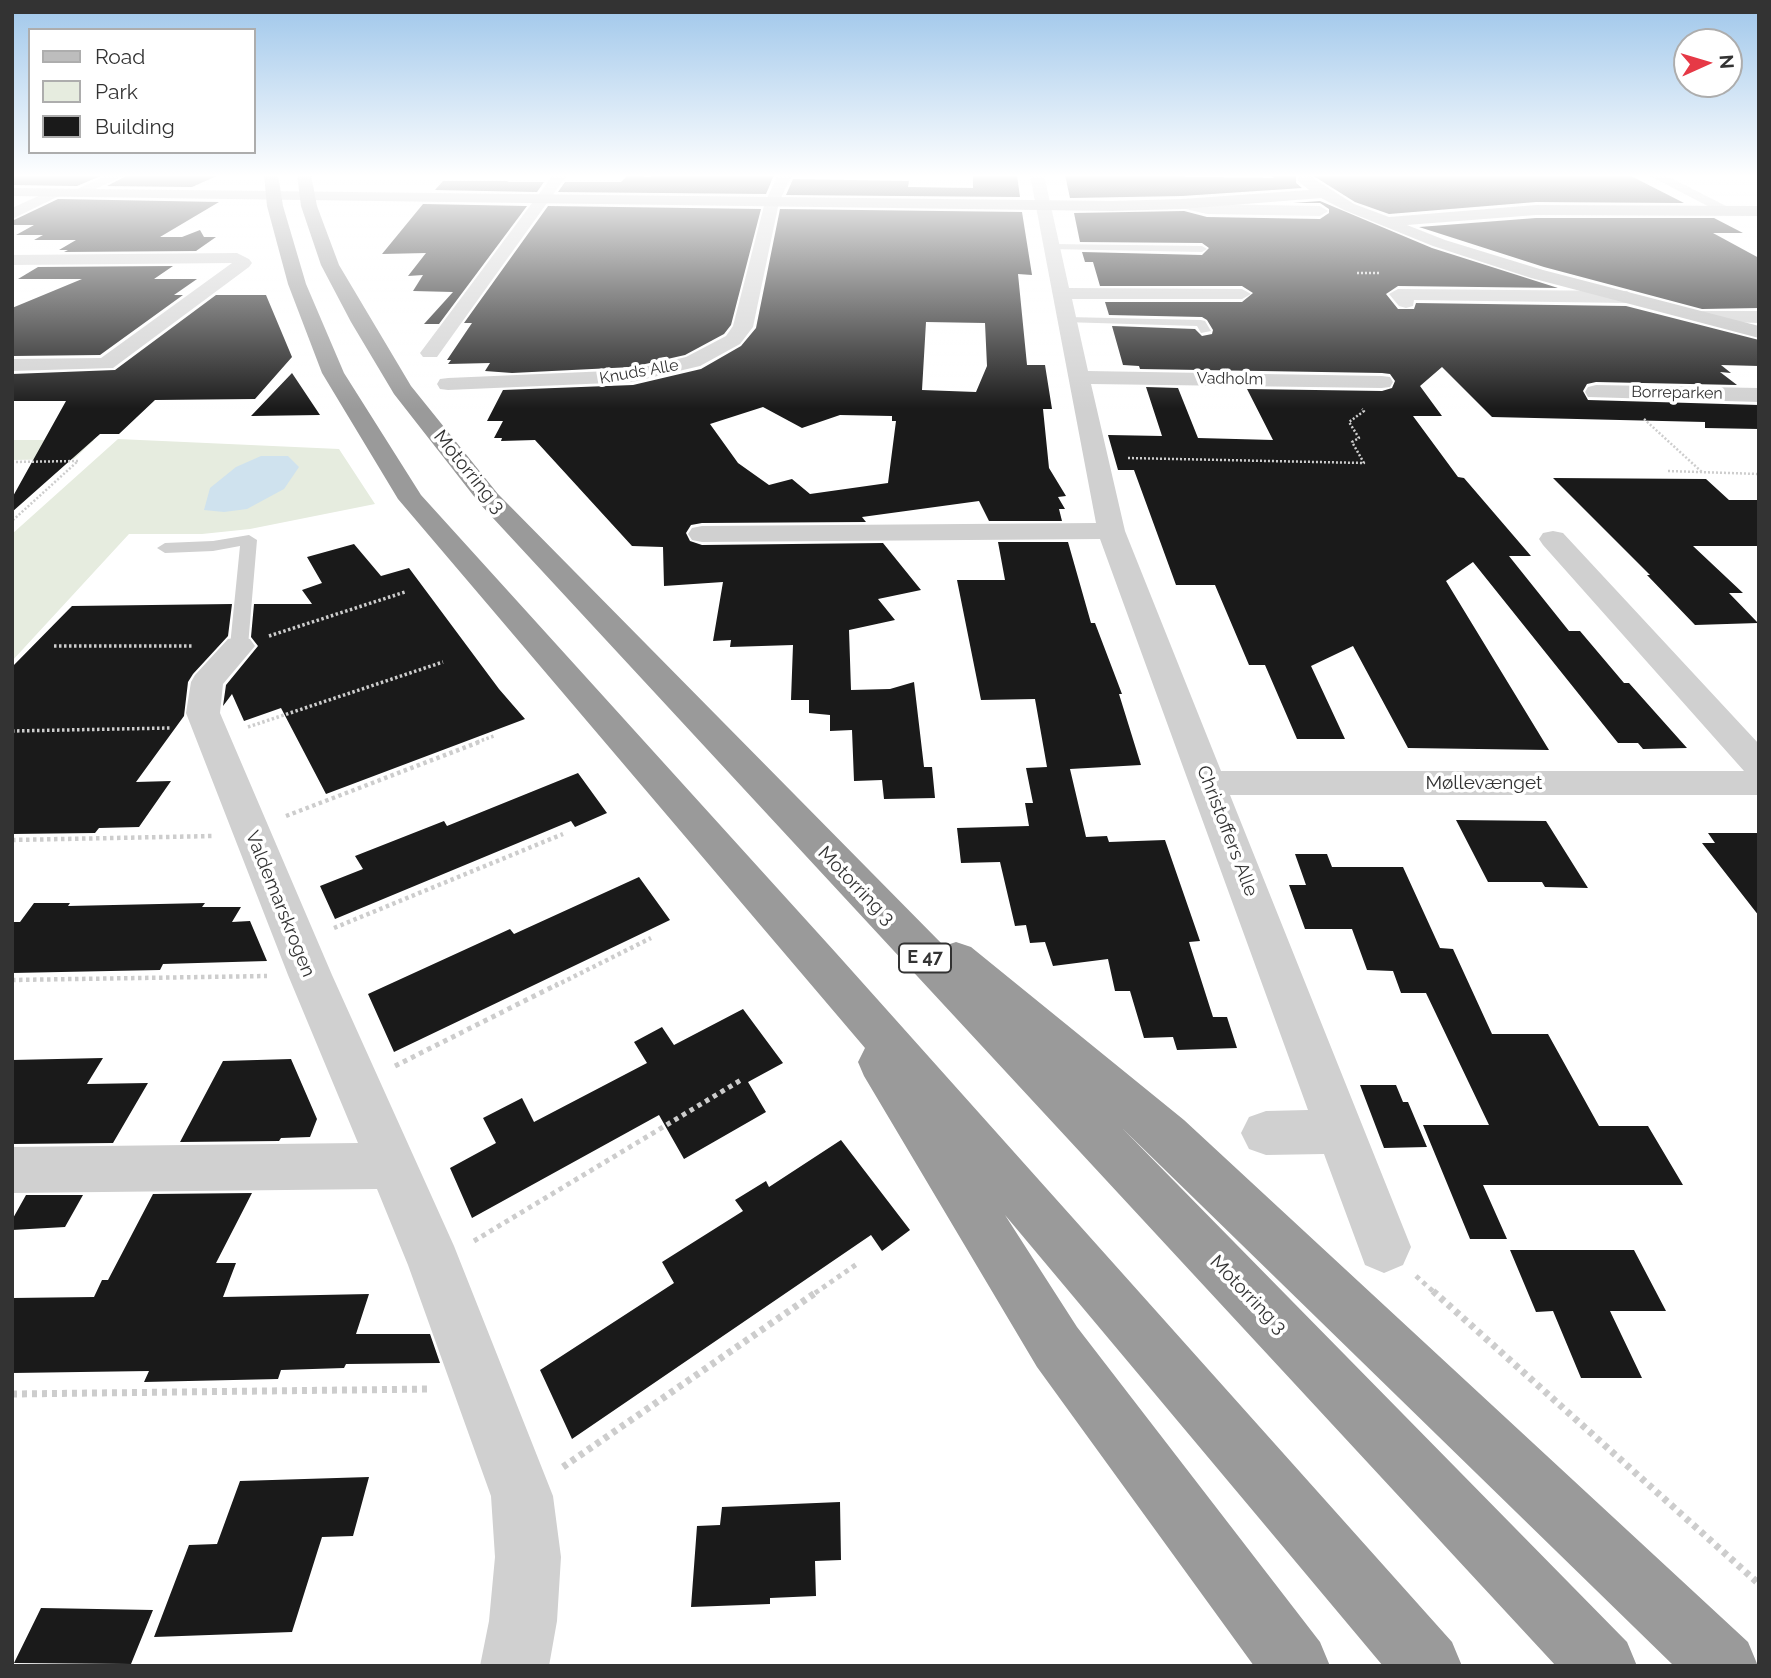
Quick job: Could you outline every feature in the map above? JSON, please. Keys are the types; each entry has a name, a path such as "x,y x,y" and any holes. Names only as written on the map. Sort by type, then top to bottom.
{"highway":[{"name":"Motorring 3","path":"294,253 297,284 332,373 411,499 821,965 1428,1666"},
{"name":"Motorring 3","path":"324,253 402,389 489,499 1603,1666"},
{"path":"802,829 1167,1136 1724,1666"},
{"path":"821,965 1057,1347 1296,1666"}],"street":[{"path":"430,353 502,253"},
{"name":"Knuds Alle","path":"448,384 632,376 693,362 733,340 743,327 760,253"},
{"name":"Christoffers Alle","path":"1054,253 1111,531 1384,1247"},
{"path":"1474,253 1510,266 1759,332"},
{"path":"12,260 237,258 243,263 106,364 12,365"},
{"path":"1065,307 1242,294"},
{"path":"1406,302 1398,294 1627,297"},
{"path":"1703,317 1759,317"},
{"path":"425,329 446,328"},
{"name":"Vadholm","path":"1078,377 1382,382"},
{"name":"Borreparken","path":"1605,392 1759,395"},
{"path":"702,534 1111,531"},
{"path":"1553,540 1759,766"},
{"name":"Valdemarskrogen","path":"239,646 207,682 203,713 356,1085 435,1265 522,1496 528,1557 523,1621 514,1666"},
{"name":"Møllevænget","path":"1209,783 1759,783"},
{"path":"1266,1133 1340,1132"},
{"path":"12,1170 392,1166"}],"lane":[{"path":"1065,307 1201,323 1205,331"},
{"path":"165,548 214,546 248,540 239,646"}],"path":[{"path":"1095,458 1364,463 1352,442 1359,438 1349,422 1364,411 1344,381"},
{"path":"1605,392 1703,473"},
{"path":"12,462 78,461 12,521"},
{"path":"1668,471 1759,474"},
{"path":"54,646 239,646 405,592"},
{"path":"12,731 212,733 443,662"},
{"path":"12,840 223,835 249,830 494,736"},
{"path":"12,981 304,959 563,834"},
{"path":"356,1085 651,938"},
{"path":"435,1265 741,1080"},
{"path":"1384,1247 1759,1584"},
{"path":"522,1496 857,1264"},
{"path":"12,1394 481,1388"}],"green space":[{"path":"118,439 339,449 375,504 250,529 202,534 129,534 12,661 12,534"},
{"path":"12,440 94,440 74,459 12,460"}],"water":[{"path":"261,456 288,456 299,467 284,489 247,509 224,512 204,510 210,488 236,467"}],"building":[{"path":"426,253 492,253 439,324 424,324 453,292 413,291 423,275 408,276"},
{"path":"514,253 750,253 731,325 724,334 685,355 632,367 512,373 485,371 490,363 448,364 451,360 447,360 472,323 464,323"},
{"path":"771,253 1029,253 1032,275 1018,274 1027,365 1045,365 1052,409 1043,409 1049,468 1066,496 1058,497 1065,509 1059,509 1062,521 989,521 979,501 862,517 866,522 702,523 691,525 686,533 690,541 702,545 883,543 921,590 878,599 895,620 849,630 851,690 890,689 914,682 924,767 932,767 935,798 884,799 882,780 854,781 852,730 830,731 830,715 809,713 809,700 791,700 793,645 730,647 731,640 713,641 723,582 664,586 663,547 632,546 535,440 501,441 502,438 494,438 503,421 487,421 503,390 633,385 701,369 741,346 756,328","holes":["926,322 985,323 987,366 976,392 922,390","763,407 802,428 840,415 892,416 892,421 896,421 888,483 810,494 792,479 769,485 738,463 710,424"]},
{"path":"1082,253 1449,253 1558,288 1398,286 1386,294 1398,309 1414,309 1416,303 1626,306 1759,340 1759,366 1721,365 1731,373 1720,372 1737,385 1596,382 1587,384 1583,391 1588,400 1759,405 1759,429 1705,428 1705,422 1492,417 1442,367 1420,386 1442,416 1413,416 1458,477 1464,478 1531,556 1509,556 1569,631 1580,631 1624,683 1629,683 1687,748 1643,749 1638,743 1618,743 1473,562 1446,581 1549,750 1408,748 1353,646 1311,666 1345,739 1297,739 1265,665 1249,665 1215,585 1176,585 1134,470 1118,470 1108,435 1162,436 1146,387 1178,388 1198,438 1273,440 1247,389 1382,391 1392,388 1395,381 1390,374 1382,373 1140,369 1139,366 1123,365 1112,326 1195,329 1202,336 1212,334 1213,330 1202,317 1109,315 1105,302 1242,302 1253,293 1242,286 1100,286 1093,262 1085,262"},
{"path":"1501,253 1750,253 1759,258 1759,308 1702,309"},
{"path":"173,266 154,279 197,279 174,295 183,295 100,355 12,356 12,308 82,279 18,279 38,267"},
{"path":"216,295 266,295 292,357 255,399 155,400 119,434 100,434 12,512 12,498 66,401 12,401 12,374 115,370"},
{"path":"292,373 320,415 251,416"},
{"path":"1553,478 1706,479 1729,500 1759,500 1759,546 1693,546 1743,593 1729,593 1758,623 1695,625 1647,575 1650,575"},
{"path":"998,542 1068,542 1091,623 1095,623 1122,694 1119,694 1141,765 1070,769 1086,837 1107,836 1109,842 1165,840 1200,941 1189,942 1213,1017 1227,1017 1237,1048 1177,1050 1173,1037 1144,1038 1130,991 1115,991 1108,959 1053,966 1045,942 1030,943 1026,925 1015,926 1000,862 961,863 957,828 1029,826 1025,803 1033,803 1026,768 1047,767 1035,699 981,700 957,580 1005,580"},
{"path":"354,544 381,576 409,568 499,689 525,719 326,794 281,708 244,721 232,694 223,706 226,685 258,646 251,637 254,604 312,604 302,590 322,583 307,557"},
{"path":"232,604 228,636 193,674 188,682 184,716 136,782 171,781 139,827 99,828 95,833 12,834 12,667 72,606"},
{"path":"578,773 607,813 575,827 571,821 335,919 320,886 363,869 355,856 444,821 447,826"},
{"path":"1456,820 1546,821 1588,888 1545,887 1542,882 1488,882"},
{"path":"1708,833 1759,833 1759,916 1702,843 1715,843"},
{"path":"1295,854 1327,854 1332,867 1403,867 1440,948 1453,949 1492,1034 1548,1034 1599,1126 1648,1126 1683,1185 1483,1185 1507,1239 1470,1239 1423,1125 1489,1125 1426,993 1401,993 1393,971 1367,970 1352,929 1305,929 1289,885 1306,885"},
{"path":"639,877 670,920 394,1052 368,994 510,929 514,934"},
{"path":"34,903 70,903 68,906 205,903 202,907 241,907 232,922 250,921 267,961 163,964 160,970 12,973 12,922 20,922"},
{"path":"743,1009 783,1063 748,1082 766,1112 684,1159 659,1115 472,1218 450,1168 496,1143 483,1118 522,1098 534,1122 647,1063 634,1042 662,1027 674,1045"},
{"path":"103,1058 87,1084 148,1083 113,1143 12,1144 12,1060"},
{"path":"291,1059 317,1119 310,1137 281,1138 279,1141 180,1142 223,1061"},
{"path":"1360,1085 1396,1085 1403,1102 1408,1102 1427,1147 1384,1148"},
{"path":"841,1140 910,1230 882,1251 871,1235 572,1439 540,1370 674,1283 662,1262 743,1211 735,1200 766,1181 769,1187"},
{"path":"252,1193 216,1263 236,1263 223,1297 369,1294 356,1334 430,1334 440,1363 346,1364 344,1368 281,1370 278,1379 144,1382 149,1371 12,1373 12,1298 94,1297 102,1280 108,1280 153,1194"},
{"path":"26,1195 83,1195 65,1227 12,1230 12,1220"},
{"path":"1510,1250 1634,1250 1666,1311 1610,1311 1642,1378 1581,1378 1553,1311 1536,1312"},
{"path":"369,1477 353,1536 322,1537 292,1632 154,1637 189,1545 217,1544 240,1481"},
{"path":"840,1502 841,1560 815,1561 816,1596 770,1598 770,1604 691,1607 697,1526 720,1525 722,1507"},
{"path":"41,1608 153,1610 131,1664 14,1663"}]}
